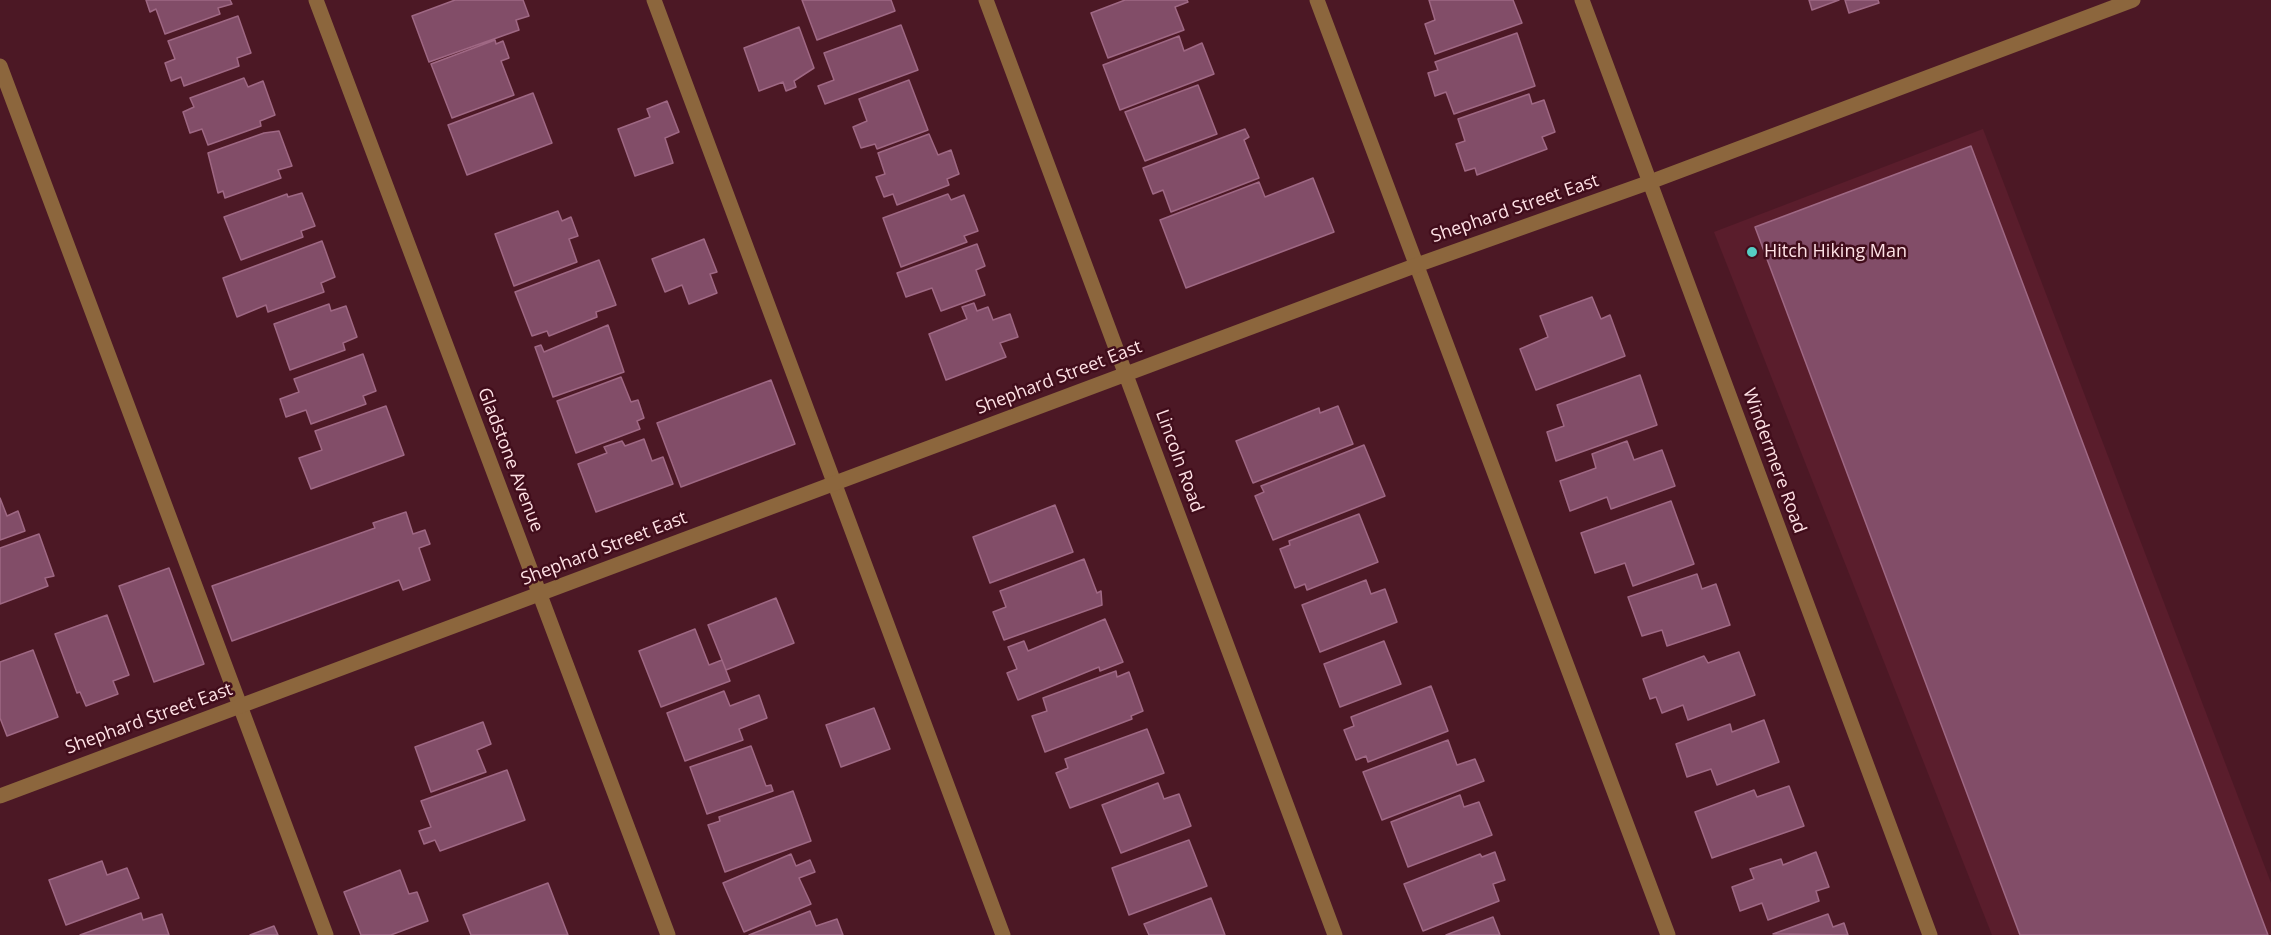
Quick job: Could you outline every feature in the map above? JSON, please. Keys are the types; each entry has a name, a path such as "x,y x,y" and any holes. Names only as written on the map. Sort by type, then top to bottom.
{"street":[{"name":"Gladstone Avenue","path":"316,0 668,935"},
{"path":"654,0 1003,935"},
{"name":"Lincoln Road","path":"986,0 1335,935"},
{"path":"1317,0 1668,935"},
{"name":"Windermere Road","path":"1582,0 1930,935"},
{"name":"Shephard Street East","path":"0,796 1417,265 1650,182 2133,0"},
{"path":"0,66 326,935"}],"shaded area":[{"path":"1983,129 2271,883 2271,935 1992,935 1714,232"}],"building":[{"path":"146,0 230,0 232,4 218,8 220,14 165,34 156,9 150,12"},
{"path":"455,0 523,0 529,16 516,20 519,30 429,62 412,16"},
{"path":"802,0 891,0 895,11 817,40"},
{"path":"1125,0 1187,0 1188,2 1175,7 1184,30 1108,58 1091,13"},
{"path":"1429,0 1513,0 1522,23 1435,54 1425,24 1435,20"},
{"path":"1809,0 1839,0 1812,10"},
{"path":"1845,0 1878,0 1879,3 1849,13"},
{"path":"238,16 251,53 237,58 239,66 184,86 181,77 171,81 165,63 175,59 168,41"},
{"path":"901,25 918,70 825,104 818,86 834,80 824,53"},
{"path":"799,27 814,68 794,81 796,87 786,91 783,82 759,91 744,48"},
{"path":"1517,33 1535,86 1454,114 1446,92 1435,96 1428,73 1438,70 1435,62"},
{"path":"1179,36 1184,51 1202,43 1214,74 1120,110 1103,65"},
{"path":"495,40 496,44 503,41 509,58 501,61 514,95 452,118 431,64"},
{"path":"244,78 248,87 263,81 275,115 260,121 261,126 208,145 202,129 190,133 183,112 194,107 190,98"},
{"path":"909,80 928,130 877,149 875,144 861,148 853,127 867,121 859,99"},
{"path":"1198,85 1217,134 1145,161 1125,112"},
{"path":"533,93 552,143 467,175 448,125"},
{"path":"1529,94 1532,104 1544,100 1555,132 1542,137 1547,149 1477,175 1475,168 1465,171 1456,144 1465,141 1458,119"},
{"path":"667,101 679,132 665,138 673,163 635,176 618,129 650,117 647,109"},
{"path":"1245,129 1249,137 1244,140 1259,178 1171,212 1163,190 1153,194 1143,168"},
{"path":"279,131 292,166 278,170 281,178 225,198 223,191 218,193 208,153 264,133"},
{"path":"929,134 938,155 951,150 959,174 947,179 949,185 897,205 893,194 884,197 876,177 885,174 878,153"},
{"path":"1971,146 2268,935 2020,935 1755,227"},
{"path":"1313,178 1334,232 1186,288 1160,220 1259,182 1265,197"},
{"path":"302,193 315,226 301,231 303,237 241,260 224,217 287,194 288,197"},
{"path":"948,194 951,200 964,195 978,231 964,236 967,242 901,267 883,218"},
{"path":"558,211 562,221 571,217 578,236 569,239 577,262 514,286 495,234"},
{"path":"704,239 717,272 710,274 717,293 689,304 682,285 665,292 652,259"},
{"path":"322,241 335,277 321,283 324,292 268,312 266,305 237,317 223,278"},
{"path":"977,244 985,266 976,270 985,295 941,311 932,288 906,297 897,273"},
{"path":"599,260 616,305 596,312 597,317 549,336 547,331 532,336 515,292"},
{"path":"1592,297 1601,319 1610,315 1625,356 1536,390 1520,349 1548,337 1540,316"},
{"path":"974,303 977,311 988,307 993,320 1010,314 1018,337 1000,343 1006,357 946,380 929,334 967,319 962,307"},
{"path":"329,304 331,311 346,306 357,337 343,343 345,350 290,370 274,324"},
{"path":"608,325 624,372 553,397 535,347 541,345 544,352"},
{"path":"363,354 376,391 363,396 366,404 311,424 306,410 286,417 280,399 299,392 294,379"},
{"path":"1640,375 1657,425 1556,461 1547,432 1564,426 1557,405"},
{"path":"621,377 631,402 638,400 644,418 637,421 640,429 576,453 557,401"},
{"path":"771,380 795,444 681,487 657,423"},
{"path":"386,406 404,455 311,489 299,458 322,450 315,431"},
{"path":"1338,406 1353,444 1253,483 1236,441 1319,408 1320,413"},
{"path":"644,439 652,461 663,457 673,484 596,512 578,464 607,453 604,447 622,441 625,446"},
{"path":"1627,441 1634,460 1662,450 1675,486 1611,509 1607,497 1570,511 1560,481 1596,468 1592,454"},
{"path":"1364,445 1385,496 1273,540 1255,496 1264,492 1261,486"},
{"path":"0,498 7,516 18,511 25,531 0,540"},
{"path":"1671,501 1694,564 1633,586 1625,563 1595,573 1581,533"},
{"path":"1055,505 1073,552 990,583 973,537"},
{"path":"406,512 413,534 425,530 430,544 419,548 430,580 403,590 399,580 232,641 212,586 375,528 373,523"},
{"path":"1359,514 1378,562 1307,590 1305,584 1295,588 1280,549 1290,545 1289,541"},
{"path":"39,534 54,576 45,578 48,586 0,604 0,548"},
{"path":"1084,559 1097,593 1101,591 1102,605 1004,640 993,612 1006,607 1000,591"},
{"path":"169,568 204,664 154,682 119,586"},
{"path":"1697,574 1702,589 1716,584 1730,625 1667,646 1662,630 1642,636 1628,597"},
{"path":"1366,580 1371,594 1385,589 1397,622 1320,652 1302,605"},
{"path":"776,598 794,643 726,670 708,625"},
{"path":"107,615 129,675 113,681 118,694 86,706 80,692 77,693 55,634"},
{"path":"1105,619 1123,662 1100,671 1099,667 1018,700 1007,673 1017,669 1008,647 1024,641 1028,651"},
{"path":"695,629 709,665 722,660 730,681 661,707 639,651"},
{"path":"1384,641 1401,684 1340,707 1324,664"},
{"path":"33,650 58,717 7,736 0,718 0,662"},
{"path":"1739,652 1755,695 1688,720 1683,705 1662,713 1656,697 1650,699 1643,679 1704,656 1708,663"},
{"path":"1116,671 1117,677 1129,672 1143,711 1131,716 1132,719 1045,752 1032,716 1047,711 1043,698"},
{"path":"1431,686 1448,731 1368,762 1366,756 1356,760 1344,730 1354,726 1351,717"},
{"path":"724,691 730,706 759,695 767,718 739,729 743,740 685,761 667,713"},
{"path":"874,708 890,749 841,767 826,725"},
{"path":"1764,720 1779,762 1717,785 1711,769 1687,777 1676,744 1730,724 1732,732"},
{"path":"483,722 491,744 477,750 486,772 431,792 415,747"},
{"path":"1147,729 1164,773 1070,808 1056,773 1068,768 1065,759"},
{"path":"1448,740 1457,765 1475,759 1484,781 1382,820 1363,772"},
{"path":"751,746 766,786 771,785 773,791 707,814 690,767"},
{"path":"507,770 525,820 440,851 435,840 424,844 419,831 431,827 421,801"},
{"path":"1158,783 1164,799 1179,794 1191,826 1121,853 1102,805"},
{"path":"1789,786 1804,826 1712,858 1695,812 1754,790 1757,797"},
{"path":"793,791 811,841 725,872 708,825 720,821 719,817"},
{"path":"1460,795 1464,807 1479,802 1492,835 1408,867 1391,822"},
{"path":"1189,840 1207,886 1129,915 1112,868"},
{"path":"1495,852 1505,880 1493,884 1499,901 1423,931 1404,884 1480,854 1482,857"},
{"path":"1816,852 1829,887 1816,891 1819,901 1768,920 1762,903 1740,911 1732,887 1754,879 1750,869 1781,859 1783,865"},
{"path":"791,854 796,866 810,860 815,872 799,878 811,904 744,932 723,883"},
{"path":"102,861 107,875 127,868 139,898 66,925 49,880"},
{"path":"400,870 409,894 417,892 428,921 391,935 361,935 344,892"},
{"path":"548,883 568,935 471,935 463,915"},
{"path":"1211,898 1225,935 1149,935 1144,924"},
{"path":"810,911 816,926 837,919 843,935 749,935"},
{"path":"141,913 143,920 162,914 169,935 80,935"},
{"path":"1828,914 1833,927 1844,923 1848,935 1773,934"},
{"path":"1493,917 1500,935 1446,935"},
{"path":"274,926 278,935 250,935"}],"place":[{"name":"Hitch Hiking Man","path":"1752,252"}]}
